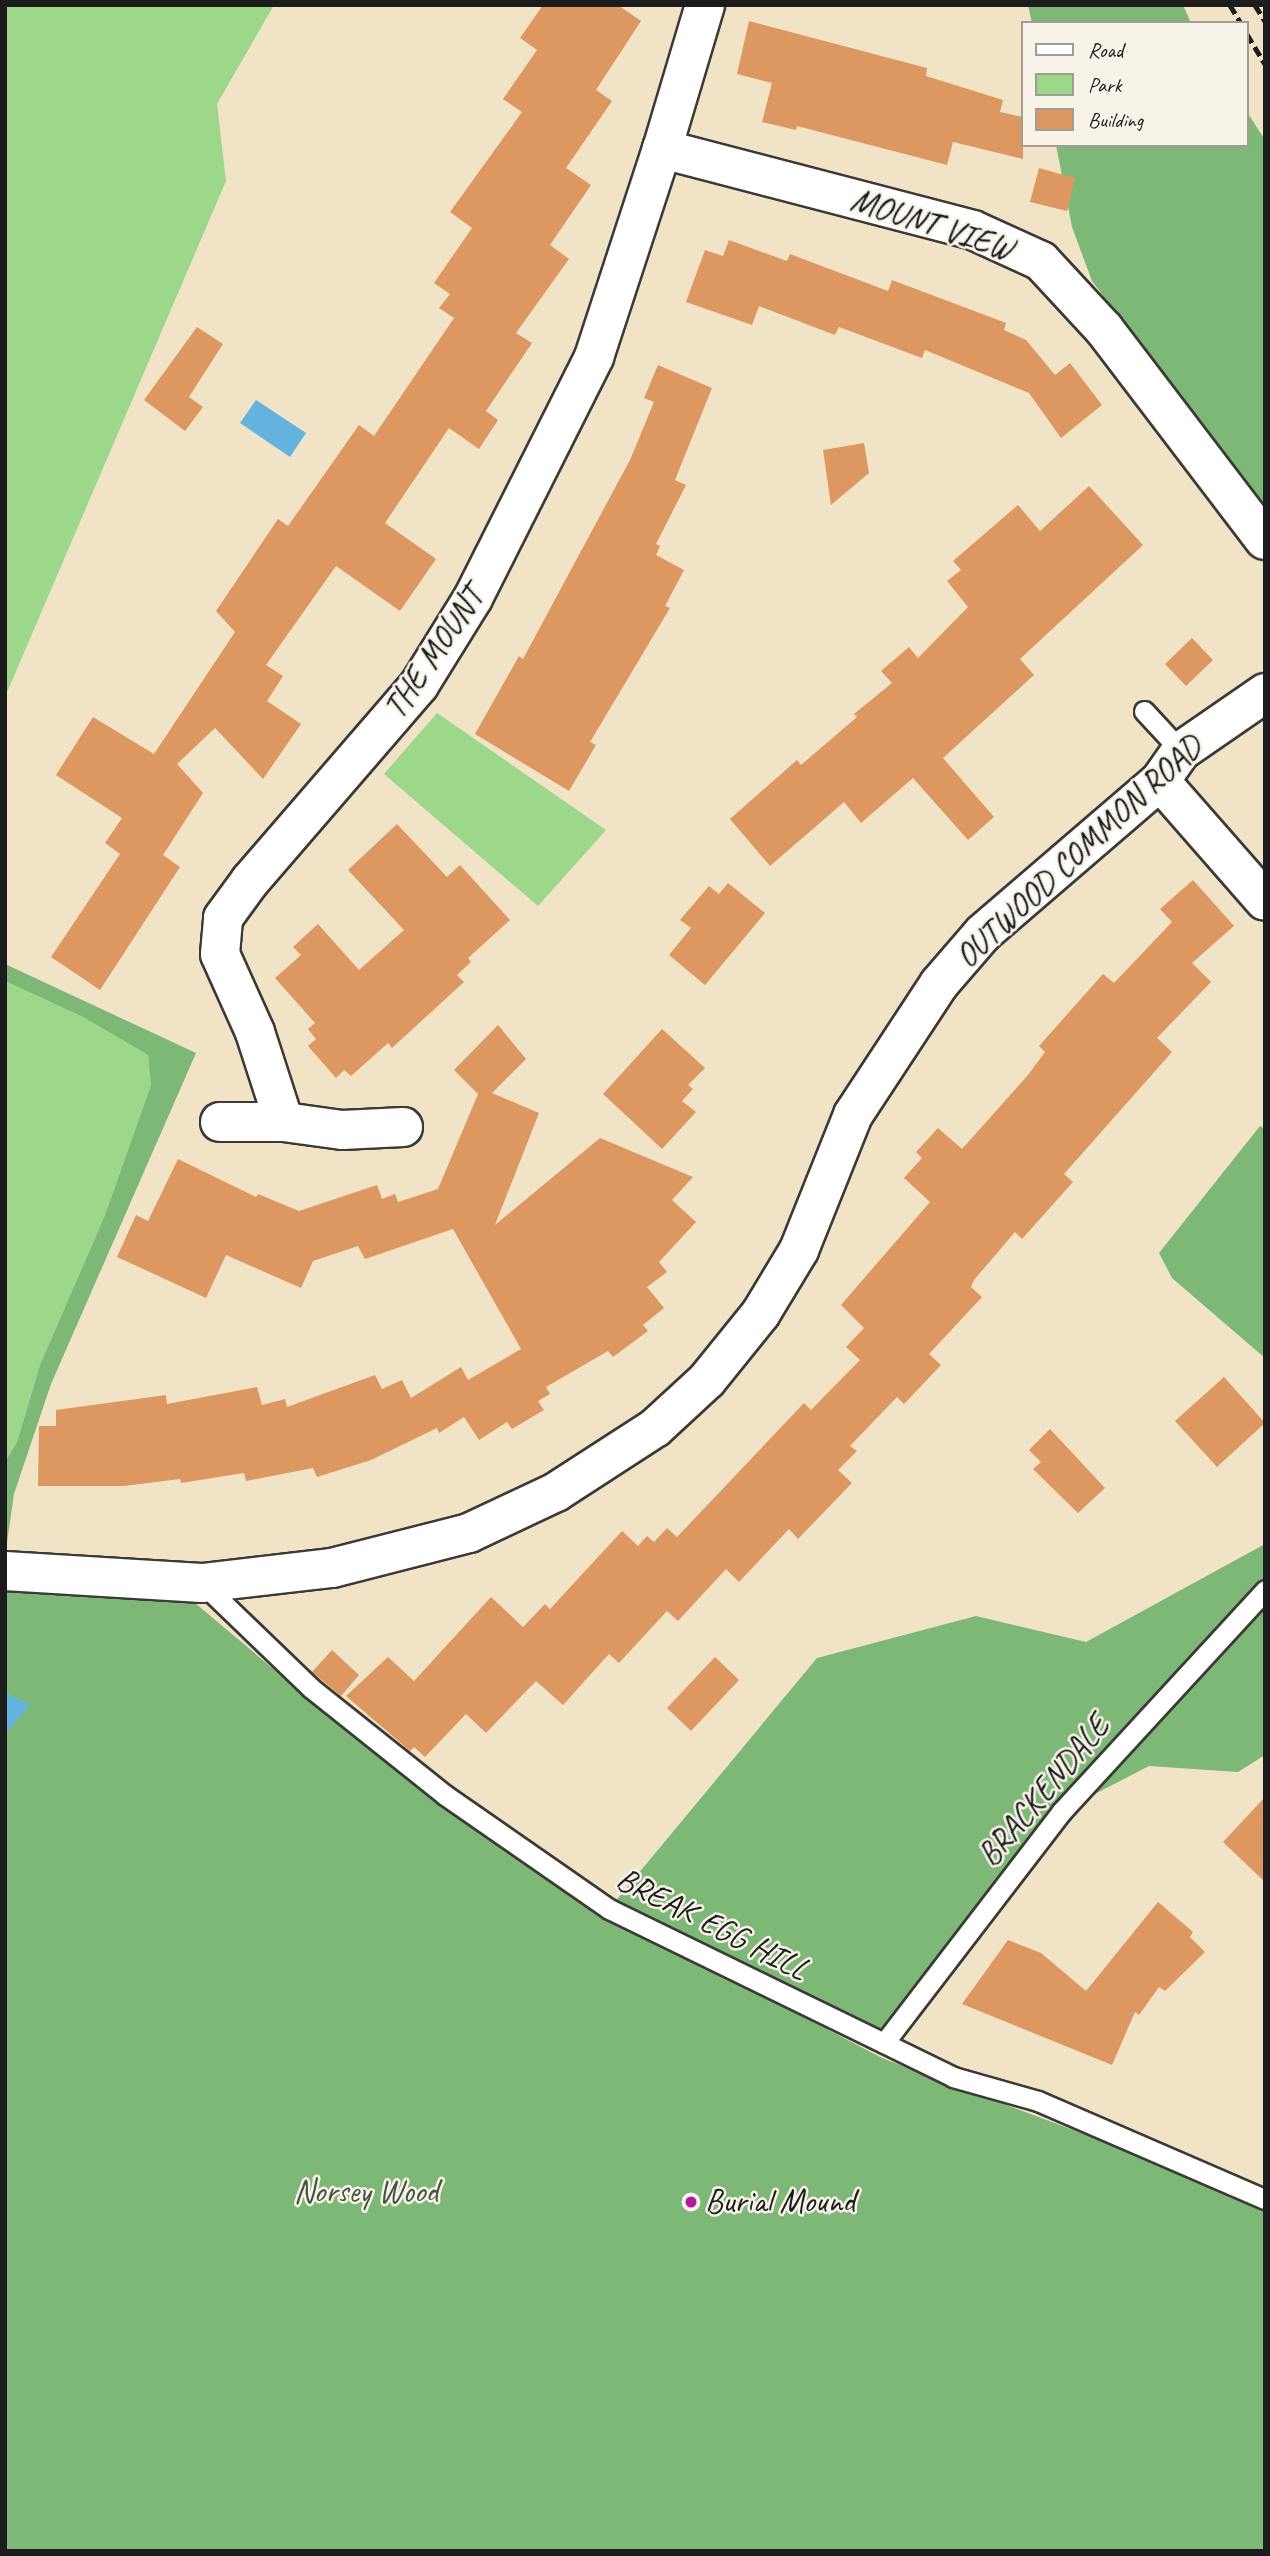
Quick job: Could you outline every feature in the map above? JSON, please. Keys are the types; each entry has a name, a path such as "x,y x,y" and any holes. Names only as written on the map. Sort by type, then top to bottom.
{"street":[{"path":"662,149 705,5"},
{"name":"MOUNT VIEW","path":"662,149 973,230 1041,261 1104,329 1265,540"},
{"name":"THE MOUNT","path":"284,1122 255,1032 220,954 223,918 250,881 419,685 473,598 594,358 662,149"},
{"name":"OUTWOOD COMMON ROAD","path":"5,1571 202,1583 332,1568 469,1533 556,1492 655,1428 708,1380 761,1313 799,1251 853,1115 939,984 983,933 1171,766 1265,693"},
{"path":"1171,766 1265,901"},
{"path":"220,1122 284,1122 342,1130 403,1127"}],"lane":[{"path":"1143,711 1171,766"},
{"name":"BREAK EGG HILL","path":"202,1583 311,1688 444,1794 609,1909 953,2077 1038,2101 1265,2199"},
{"name":"BRACKENDALE","path":"884,2043 1062,1811 1265,1590"}],"green space":[{"path":"5,5 274,5 217,104 226,181 5,697"},
{"path":"1028,5 1183,5 1190,21 1032,21"},
{"path":"1249,115 1265,140 1265,509 1092,281 1072,227 1056,147 1249,147"},
{"path":"437,713 606,830 538,906 384,774"},
{"path":"5,964 196,1053 51,1384 14,1494 6,1549 5,1462 17,1442 40,1365 105,1215 151,1085 148,1055 81,1016 5,981"},
{"path":"5,981 81,1016 148,1055 151,1085 105,1215 40,1365 17,1442 5,1462"},
{"path":"1260,1126 1265,1129 1265,1358 1172,1278 1159,1253"},
{"path":"1265,1544 1265,1755 1238,1772 1149,1766 1062,1811 884,2043 609,1909 817,1658 976,1616 1086,1642"},
{"name":"Norsey Wood","path":"5,1589 195,1603 366,1747 560,1889 882,2058 1265,2202 1265,2551 5,2551 5,1734 29,1705 5,1692"}],"water":[{"path":"256,400 306,433 290,457 240,423"},
{"path":"5,1692 30,1705 5,1734"}],"building":[{"path":"543,5 618,5 641,21 596,90 612,101 566,168 591,185 550,245 569,259 516,333 532,343 486,411 498,420 479,449 449,428 385,523 436,559 400,611 336,566 266,665 283,676 267,701 301,724 263,779 215,728 177,764 203,793 163,855 180,867 100,990 51,957 120,854 105,843 122,818 56,775 93,717 154,754 235,632 216,611 278,519 288,526 359,425 374,436 454,318 439,308 450,294 434,283 472,228 450,212 522,112 503,99 537,50 520,38"},
{"path":"749,21 927,68 926,76 1003,100 1000,112 1021,117 1023,159 953,142 947,165 797,126 796,130 762,122 772,83 737,74"},
{"path":"1039,168 1075,178 1067,211 1030,202"},
{"path":"729,240 787,261 790,254 888,291 892,280 1006,323 1004,330 1026,340 1055,375 1070,363 1102,405 1061,438 1029,393 925,350 922,358 839,327 835,335 759,306 752,325 686,302 705,250 723,256"},
{"path":"197,327 223,344 189,397 203,407 185,431 144,400"},
{"path":"658,365 712,388 675,480 686,485 656,544 660,546 656,555 684,570 665,606 670,608 590,742 596,745 569,791 475,734 519,656 523,659 630,460 654,402 644,398"},
{"path":"864,443 869,473 831,505 823,450"},
{"path":"1089,486 1143,545 1020,659 1034,675 943,758 994,817 968,840 913,778 861,823 844,802 770,866 730,819 797,760 801,765 857,717 854,714 892,683 881,671 909,647 918,658 968,607 947,581 961,570 953,561 1018,505 1040,531"},
{"path":"1192,638 1213,660 1186,686 1165,664"},
{"path":"397,824 447,877 460,865 510,920 468,958 471,962 457,975 464,982 392,1048 388,1043 351,1076 344,1070 336,1078 308,1046 316,1039 308,1029 315,1023 275,978 301,955 293,947 318,924 359,970 404,930 348,870"},
{"path":"1193,880 1234,926 1192,963 1211,982 1157,1038 1172,1052 1064,1174 1073,1182 1022,1239 1015,1232 974,1280 971,1287 982,1297 929,1354 941,1365 904,1404 897,1397 850,1446 857,1451 838,1470 852,1483 798,1539 789,1529 739,1582 726,1569 678,1621 667,1611 619,1663 609,1654 563,1705 536,1681 486,1733 466,1714 425,1757 414,1747 410,1751 346,1696 388,1657 414,1681 491,1597 523,1627 545,1604 550,1609 622,1531 638,1546 647,1536 654,1542 667,1528 677,1537 804,1403 811,1410 860,1360 846,1347 864,1328 841,1305 930,1202 904,1178 922,1158 916,1152 938,1128 962,1149 1028,1075 1045,1052 1039,1046 1103,974 1114,983 1172,922 1160,909"},
{"path":"728,883 765,913 705,985 669,955 691,928 680,920 709,886 719,894"},
{"path":"498,1025 526,1059 492,1093 539,1113 495,1225 600,1138 693,1177 672,1200 696,1222 659,1262 667,1272 647,1287 664,1308 643,1325 648,1331 613,1357 608,1351 546,1387 550,1394 538,1401 544,1410 512,1429 507,1422 479,1440 464,1417 439,1433 437,1428 371,1460 317,1477 313,1468 246,1481 244,1473 181,1483 180,1479 124,1486 38,1486 39,1426 56,1426 56,1410 166,1395 167,1404 257,1387 262,1405 285,1399 287,1407 375,1375 382,1389 402,1380 411,1398 461,1367 468,1380 521,1349 453,1229 365,1259 358,1246 313,1261 301,1288 226,1255 206,1298 117,1257 136,1215 148,1221 178,1159 256,1197 258,1194 299,1211 377,1185 382,1199 395,1194 398,1202 438,1189 478,1094 454,1070"},
{"path":"662,1029 705,1068 688,1085 693,1089 682,1101 696,1112 662,1149 603,1094"},
{"path":"1224,1377 1265,1423 1217,1467 1175,1421"},
{"path":"1050,1429 1105,1488 1078,1513 1033,1469 1041,1462 1029,1450"},
{"path":"332,1650 359,1675 341,1696 312,1672"},
{"path":"715,1657 739,1680 691,1731 667,1708"},
{"path":"1265,1797 1265,1882 1223,1842"},
{"path":"1158,1902 1193,1932 1190,1937 1205,1952 1165,1991 1159,1987 1139,2015 1135,2012 1112,2065 962,2004 1008,1940 1041,1953 1086,1991"}],"railway":[{"path":"1230,5 1240,21"},
{"path":"1255,5 1265,21"},
{"path":"1249,37 1265,64"}],"place":[{"name":"Burial Mound","path":"691,2202"}]}
